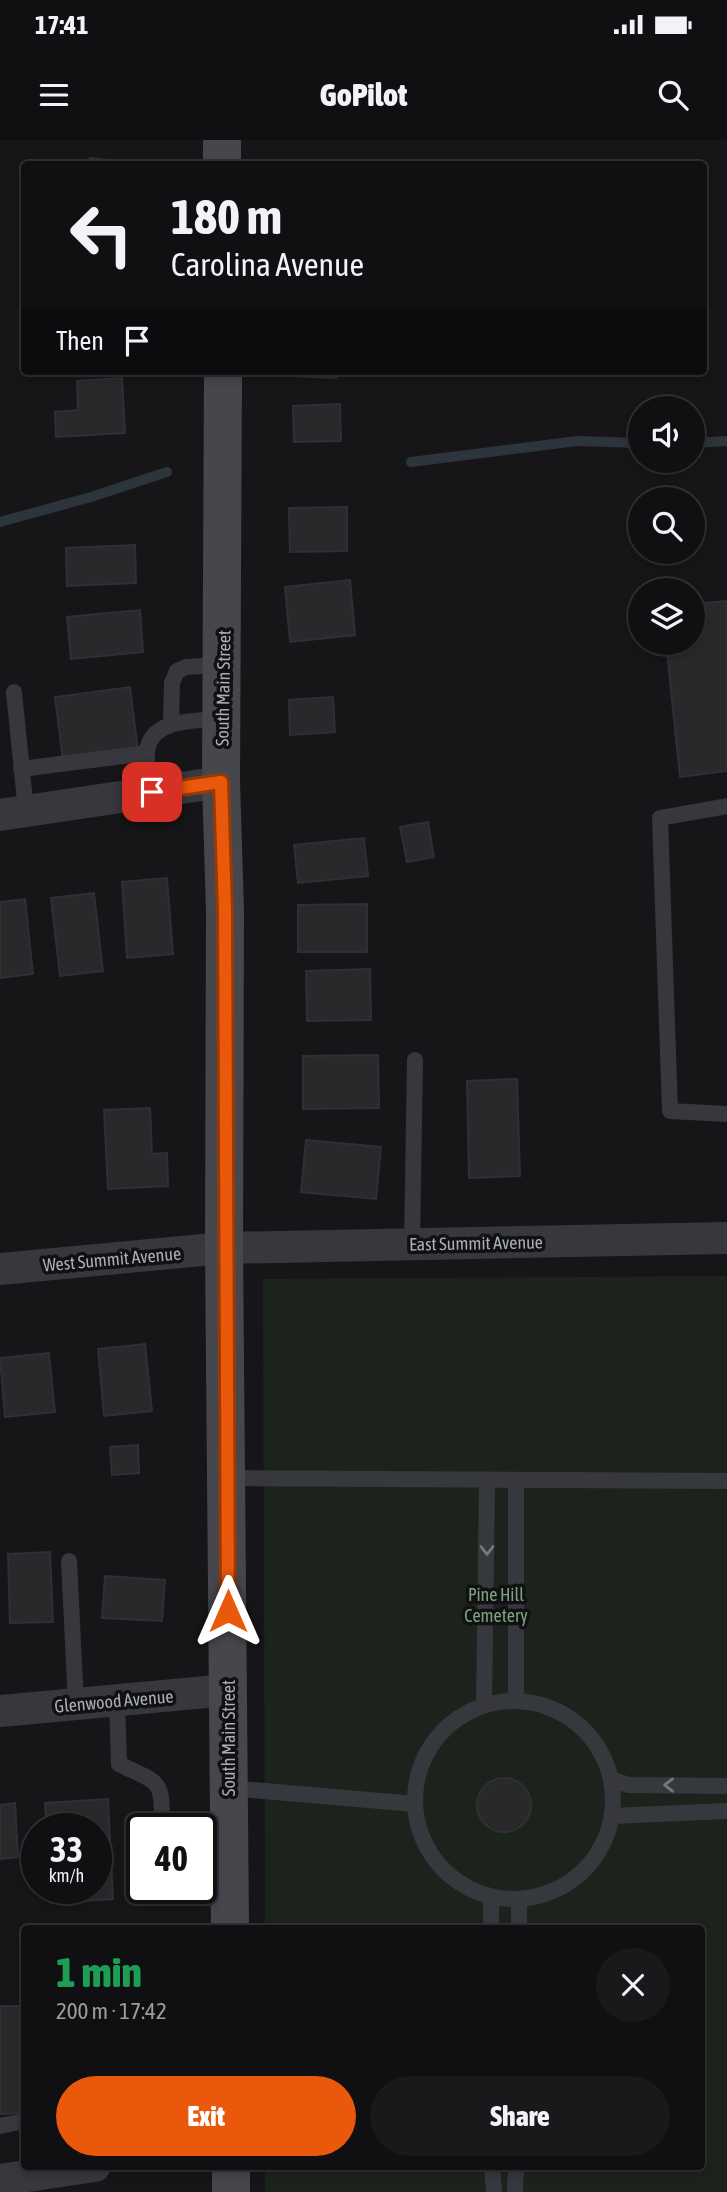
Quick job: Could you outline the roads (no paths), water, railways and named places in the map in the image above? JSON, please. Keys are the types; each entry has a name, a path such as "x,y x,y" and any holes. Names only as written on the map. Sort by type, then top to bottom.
{"street":[{"path":"222,140 222,161"},
{"name":"South Main Street","path":"223,375 221,782 225,911 224,1248 230,1914"},
{"path":"13,813 221,782"},
{"name":"East Summit Avenue","path":"224,1248 727,1238"},
{"name":"West Summit Avenue","path":"0,1269 224,1248"},
{"name":"Glenwood Avenue","path":"0,1712 228,1690"},
{"path":"0,2180 68,2170"},
{"path":"231,2170 231,2192"}],"lane":[{"path":"172,723 172,683 177,671 186,667 223,665"},
{"path":"13,813 21,769 14,692"},
{"path":"152,792 146,753 150,741 172,723 222,719"},
{"path":"21,769 146,753"},
{"path":"727,806 660,818 670,1111 727,1114"},
{"path":"412,1244 415,1060"},
{"path":"228,1478 727,1482"},
{"path":"516,1480 516,1701"},
{"path":"484,1706 487,1482"},
{"path":"69,1561 76,1704"},
{"path":"117,1700 119,1764 152,1778 162,1795 162,1813"},
{"path":"516,1701 542,1705 567,1715 587,1732 603,1754 612,1780 612,1816 604,1842 590,1865 570,1883 545,1895 519,1900 491,1898 456,1881 430,1853 419,1829 415,1804 417,1778 426,1754 441,1733 461,1716 484,1706 516,1701"},
{"path":"612,1780 629,1785 727,1786"},
{"path":"229,1788 415,1804"},
{"path":"612,1816 727,1811"},
{"path":"491,1898 491,1925"},
{"path":"519,1900 519,1925"},
{"path":"204,1904 230,1914"},
{"path":"0,2126 21,2122"},
{"path":"492,2170 494,2192"},
{"path":"515,2192 516,2170"}],"waterway":[{"path":"411,462 577,441 628,443"},
{"path":"705,442 727,441"},
{"path":"0,522 91,497 167,472"}],"park label":[{"name":"Pine Hill Cemetery","path":"496,1604"}]}
